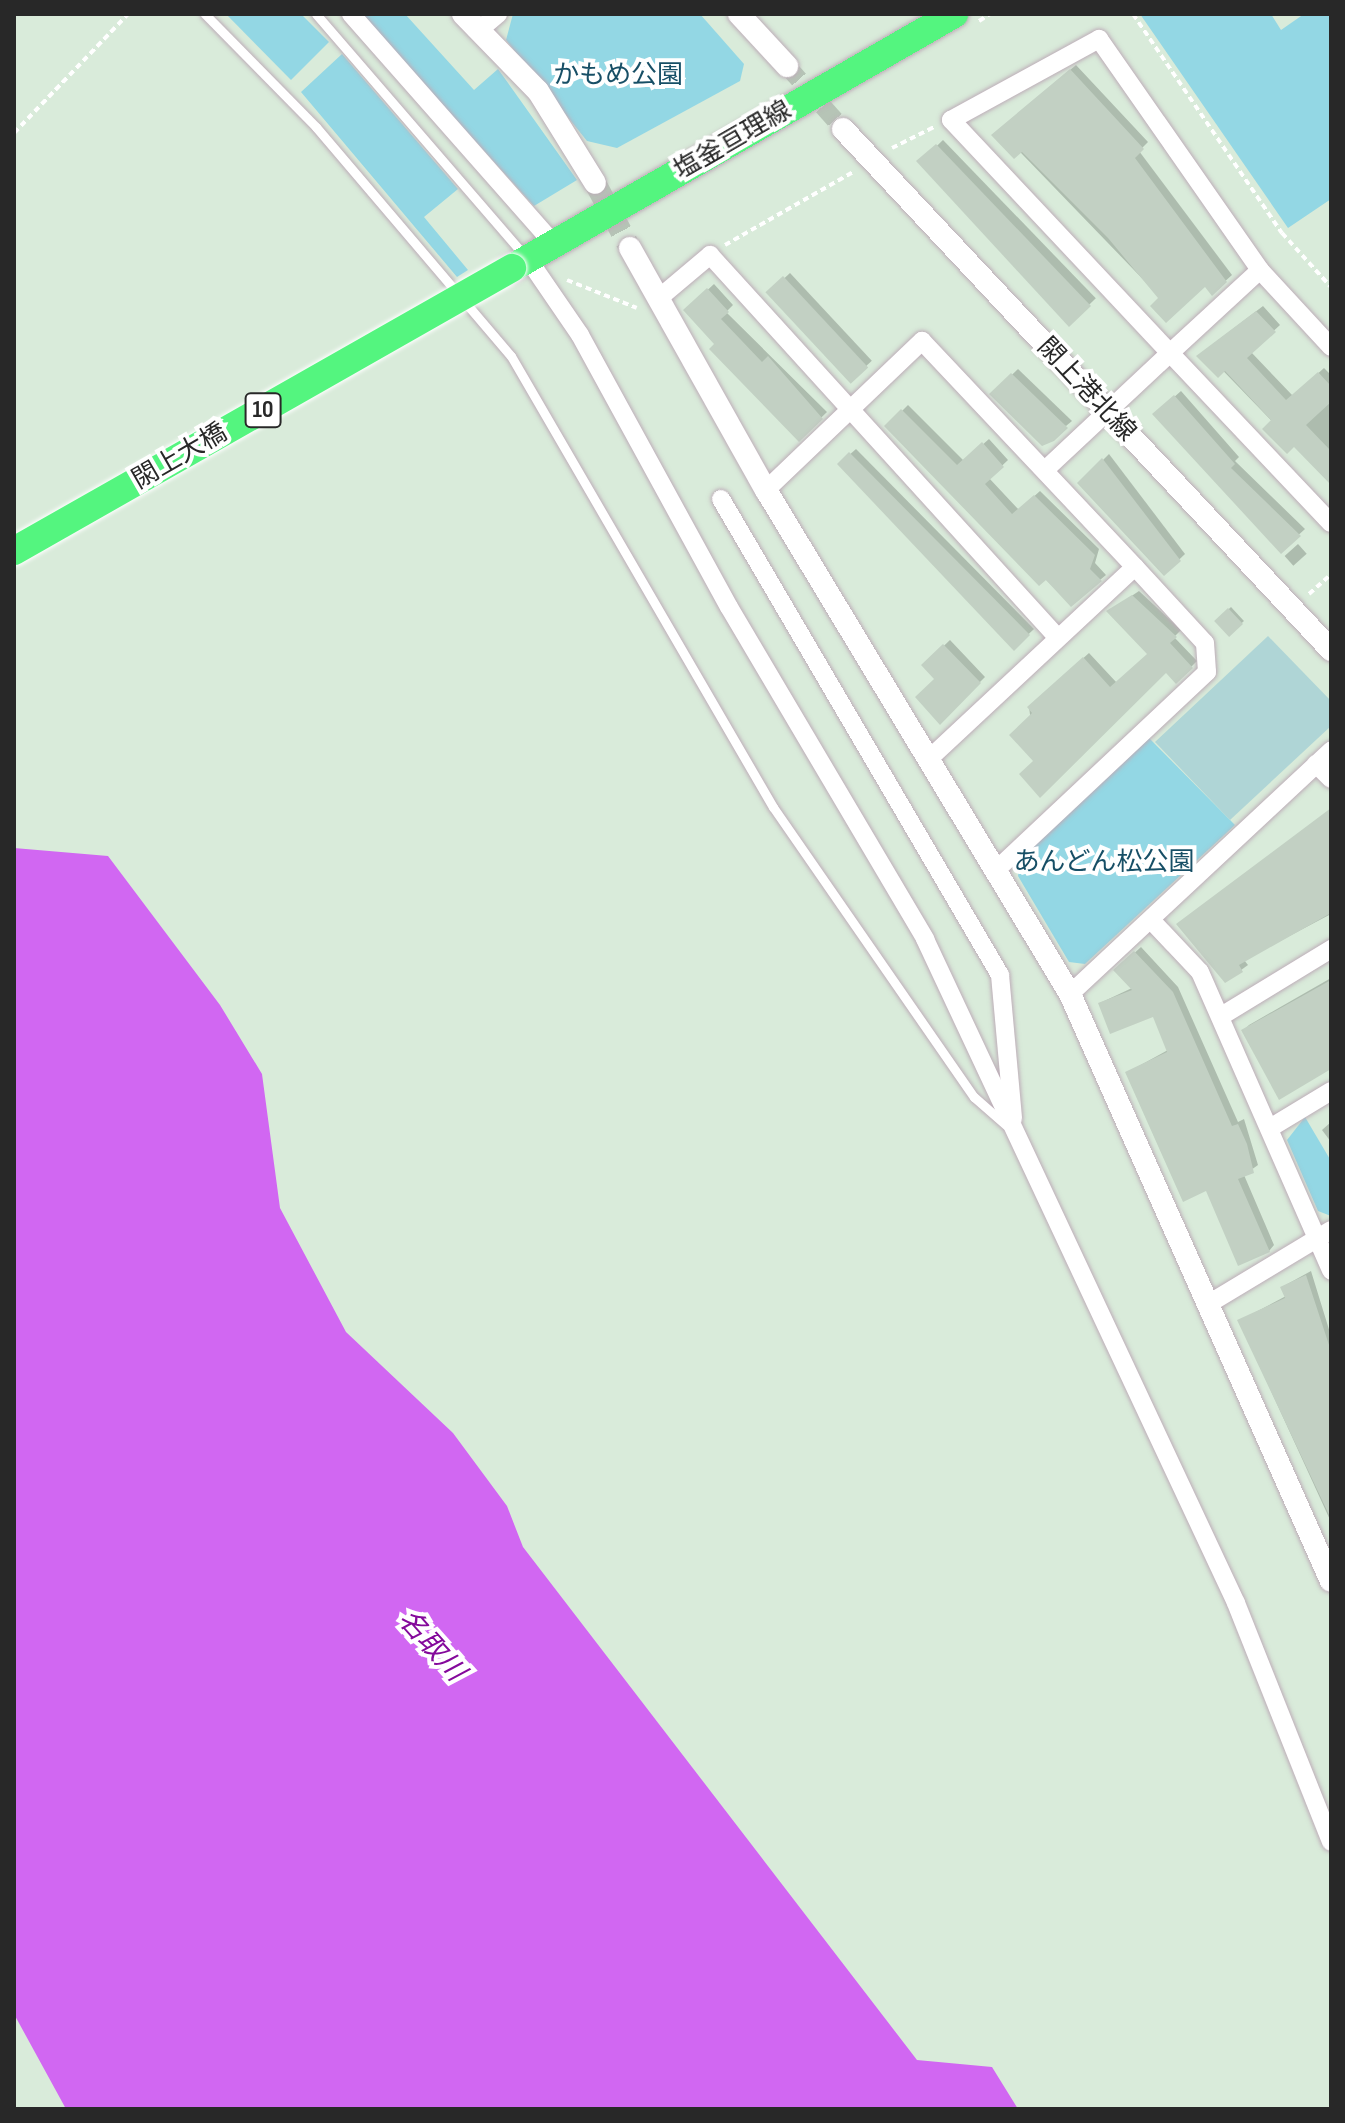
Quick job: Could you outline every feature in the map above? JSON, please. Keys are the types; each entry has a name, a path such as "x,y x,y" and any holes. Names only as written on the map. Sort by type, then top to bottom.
{"main road":[{"name":"塩釜亘理線","path":"520,264 954,14"},
{"name":"閖上大橋","path":"14,551 520,264"}],"street":[{"path":"351,14 554,244"},
{"path":"498,14 471,22 538,91 595,183"},
{"path":"739,14 787,66"},
{"path":"1331,347 1260,270 1099,39 951,120 1331,523"},
{"name":"閖上港北線","path":"843,129 1331,650"},
{"path":"630,248 652,305 998,868 1070,994 1331,1581"},
{"path":"652,305 710,255 1058,638"},
{"path":"520,264 580,335 729,607 925,939 1236,1603 1331,1842"},
{"path":"1045,470 1260,270"},
{"path":"766,490 922,341 1205,643 1207,672 998,868"},
{"path":"721,499 1000,975 1015,1133"},
{"path":"930,758 1135,567"},
{"path":"1070,994 1331,751"},
{"path":"1316,764 1331,779"},
{"path":"1151,920 1200,972 1223,1015 1270,1128 1324,1235 1331,1271"},
{"path":"1223,1015 1331,949"},
{"path":"1270,1128 1331,1091"},
{"path":"1210,1303 1324,1235"}],"lane":[{"path":"205,14 316,127 511,356 773,807 974,1097 1015,1133"},
{"path":"316,14 520,264"}],"path":[{"path":"14,133 128,14"},
{"path":"1133,14 1282,233 1331,287"},
{"path":"892,148 951,120"},
{"path":"710,255 853,172"},
{"path":"565,279 652,305"},
{"path":"1308,596 1331,574"}],"green space":[{"path":"226,14 301,14 329,42 291,80"},
{"path":"360,14 405,14 474,90 498,69 577,180 534,206"},
{"name":"かもめ公園","path":"513,14 700,14 744,64 740,81 617,148 587,141 506,40"},
{"path":"1140,14 1271,14 1281,30 1304,14 1331,14 1331,199 1288,228"},
{"path":"342,54 458,189 424,217 468,270 457,277 301,92"},
{"name":"あんどん松公園","path":"1149,738 1235,825 1085,964 1069,962 1018,876 1021,858"},
{"path":"1305,1117 1331,1161 1331,1216 1318,1211 1287,1140"}],"shaded area":[{"path":"1268,636 1331,701 1331,726 1230,820 1155,742"}],"water":[{"name":"名取川","path":"14,848 108,856 220,1005 262,1074 280,1208 346,1332 453,1433 507,1506 523,1547 917,2060 992,2067 1018,2109 66,2109 14,2014"}],"building":[{"path":"1070,69 1144,149 1135,158 1227,282 1212,296 1205,287 1166,323 1150,306 1158,298 1108,238 1022,152 1014,159 991,135"},
{"path":"936,144 1091,306 1069,327 916,161"},
{"path":"783,276 868,367 851,384 765,292"},
{"path":"707,288 729,312 721,319 762,362 768,356 823,419 799,442 709,349 714,344 683,310"},
{"path":"1256,311 1276,332 1247,358 1286,400 1318,372 1331,386 1331,402 1306,425 1331,451 1331,485 1294,447 1287,454 1262,429 1271,420 1225,371 1218,378 1196,356"},
{"path":"1011,373 1068,428 1054,441 1042,446 989,394"},
{"path":"1174,395 1235,464 1231,468 1301,536 1281,554 1152,414"},
{"path":"901,409 957,465 982,442 1004,467 985,484 1012,514 1034,495 1095,555 1090,569 1102,581 1071,607 1046,580 1039,586 884,426"},
{"path":"849,452 1030,635 1014,651 837,464"},
{"path":"1102,458 1181,561 1164,576 1077,483"},
{"path":"1132,595 1177,637 1170,643 1193,668 1176,684 1166,673 1040,798 1019,774 1033,761 1009,735 1032,713 1027,707 1083,657 1110,687 1147,654 1106,611"},
{"path":"1228,608 1243,624 1229,637 1214,621"},
{"path":"943,644 981,683 940,725 915,697 934,679 921,665"},
{"path":"1331,808 1331,913 1239,965 1243,972 1225,983 1176,924"},
{"path":"1134,951 1173,992 1232,1126 1238,1124 1247,1144 1254,1173 1238,1179 1270,1252 1238,1266 1206,1191 1183,1202 1125,1072 1167,1052 1153,1017 1110,1034 1098,1003 1132,990 1113,970"},
{"path":"1331,980 1331,1069 1279,1100 1241,1030"},
{"path":"1306,1275 1331,1351 1331,1519 1237,1320 1285,1298 1280,1287"}],"tunnel":[{"path":"787,66 843,129"},
{"path":"595,183 630,248"}]}
